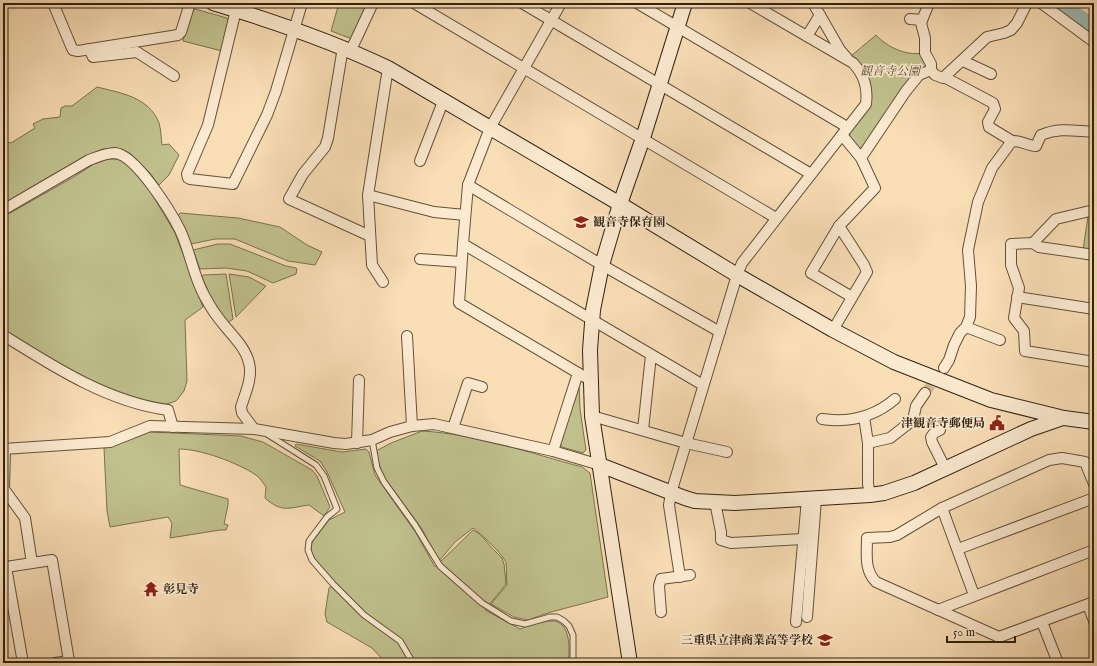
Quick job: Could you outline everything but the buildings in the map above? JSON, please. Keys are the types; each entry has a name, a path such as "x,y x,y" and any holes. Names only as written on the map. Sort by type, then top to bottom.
{"street":[{"path":"53,3 73,50 78,51 178,35 181,32 190,3"},
{"path":"213,3 347,49 388,68 444,99 737,275 833,330 894,362 991,400 1064,418 1094,422"},
{"path":"236,10 208,125 187,174 188,178 190,179 233,184 267,115 302,3"},
{"path":"370,236 289,199 303,174 325,147 347,49 373,3"},
{"path":"414,3 776,218"},
{"path":"522,3 811,174"},
{"path":"560,3 490,128 468,185 459,303 590,380"},
{"path":"637,3 845,131 861,158 875,188 839,226 811,273 852,297"},
{"path":"630,663 592,416 590,350 592,320 602,265 620,204 643,138 685,3"},
{"path":"750,3 837,55 848,59"},
{"path":"661,612 659,586 660,579 685,576 669,505 671,492 737,275 742,263 866,104 867,92 860,70 840,50 813,3"},
{"path":"929,3 921,22 925,38 924,53 931,64 931,70 935,75 944,77 992,103 995,109 988,122 990,127 1012,141 1015,140 1031,146 1036,146 1041,135 1052,130 1062,129 1094,132"},
{"path":"944,77 963,61 987,37 1011,30 1017,23 1027,3"},
{"path":"1041,3 1094,42"},
{"path":"807,36 820,15"},
{"path":"910,19 922,20"},
{"path":"89,49 93,57 137,52 174,76"},
{"path":"963,61 991,74"},
{"path":"383,282 372,265 368,195 388,68"},
{"path":"861,158 906,91 919,75 931,70"},
{"path":"420,161 444,99"},
{"path":"944,368 949,360 960,333 966,326 970,317 971,286 968,250 978,202 992,168 1012,141"},
{"path":"3,210 89,160 115,153 123,155 130,160 148,180 180,230 203,293 216,316 243,350 248,359 250,375 241,407 242,413 258,430"},
{"path":"468,185 602,265 720,332"},
{"path":"368,195 434,212 465,215"},
{"path":"1033,243 1056,219 1094,210"},
{"path":"833,330 867,272 839,226"},
{"path":"1094,256 1039,247 1033,243 1011,244 1011,266 1019,288 1014,318 1024,330 1025,351 1094,362"},
{"path":"463,244 703,385"},
{"path":"420,259 462,262"},
{"path":"1017,297 1094,309"},
{"path":"966,326 1000,340"},
{"path":"3,335 90,386 149,407 168,410 173,427"},
{"path":"407,336 412,426"},
{"path":"643,430 651,355"},
{"path":"553,451 578,373"},
{"path":"357,443 359,380"},
{"path":"453,428 468,383 482,387"},
{"path":"868,443 890,438 913,420 916,406 925,393"},
{"path":"822,419 849,420 864,417 882,410 895,399"},
{"path":"592,416 686,443 727,452"},
{"path":"864,417 868,443 868,484 870,495"},
{"path":"32,563 25,518 4,489 4,449 110,442 150,426 258,430 346,444 372,440 390,432 412,426 434,424 553,451 600,464 695,501 735,503 870,495 899,488 1031,429 1064,418"},
{"path":"940,430 934,433 931,437 932,442 946,468"},
{"path":"1094,484 1085,462 1058,458 1049,460 942,508 897,535 890,537 867,538 867,569 871,577 876,582 999,637 1091,604 1094,621"},
{"path":"958,549 1094,498"},
{"path":"796,622 803,539 812,499"},
{"path":"807,617 812,499"},
{"path":"715,502 721,532 721,540 731,543 803,539"},
{"path":"942,508 974,595"},
{"path":"938,610 1094,550"},
{"path":"23,663 6,567 52,560 69,661 55,663"},
{"path":"1042,622 1058,663"}],"lane":[{"path":"258,430 316,465 324,476 337,509 327,517 308,543 308,550 313,562 369,619 400,641 412,663"},
{"path":"372,440 376,468 384,482 415,525 440,566 482,604 511,621 525,624 550,617 557,617 564,621 569,626 573,635 573,663"}],"green space":[{"path":"339,3 369,3 352,39 331,31"},
{"path":"195,9 227,18 228,22 222,51 183,41 191,11"},
{"name":"観音寺公園","path":"876,35 897,50 916,54 922,53 928,64 916,75 865,148 858,148 850,138 849,130 869,106 851,56"},
{"path":"97,87 125,94 141,102 154,114 160,125 162,145 169,144 179,155 169,175 159,185 150,173 131,154 122,149 103,149 82,158 3,204 3,141 11,143 35,128 33,124 43,119 60,117 61,108 65,106 72,106"},
{"path":"108,159 118,159 124,162 138,175 150,191 175,233 203,307 185,320 187,381 184,391 176,401 161,406 148,403 90,382 3,331 3,217 94,164"},
{"path":"180,213 238,218 280,227 307,245 322,252 315,265 288,261 235,239 215,239 191,244 178,216"},
{"path":"1094,215 1094,251 1083,250 1088,216"},
{"path":"218,244 230,244 286,266 296,268 296,274 273,283 247,271 226,268 200,269 193,250"},
{"path":"226,274 233,319 228,323 214,306 202,277 203,275"},
{"path":"229,274 249,277 266,286 236,317"},
{"path":"579,382 580,409 586,450 583,453 562,447 559,442"},
{"path":"422,431 462,436 503,445 582,467 590,473 608,597 551,612 528,620 514,617 491,604 507,585 506,563 497,550 473,528 455,542 439,561 422,529 382,474 376,451 391,443"},
{"path":"150,432 241,436 263,442 312,470 317,476 330,507 324,516 309,505 281,508 265,498 266,487 256,475 248,470 208,454 198,451 179,449 180,485 228,499 224,524 228,525 226,530 170,538 172,523 168,517 110,527 107,511 104,448 111,447"},
{"path":"296,444 342,452 366,449 369,452 375,475 416,533 435,567 473,530 481,535 502,558 506,584 485,610 520,629 544,622 558,622 563,626 568,637 568,663 386,663 372,648 327,622 325,614 329,588 336,583 314,558 311,551 311,545 329,520 345,512 327,472 320,461 295,446"}],"waterway":[{"path":"1059,3 1094,28"}],"tunnel":[{"path":"925,393 944,368"}],"place":[{"name":"観音寺保育園","path":"581,222"},
{"name":"津観音寺郵便局","path":"997,423"},
{"name":"彰見寺","path":"151,589"},
{"name":"三重県立津商業高等学校","path":"825,640"}]}
